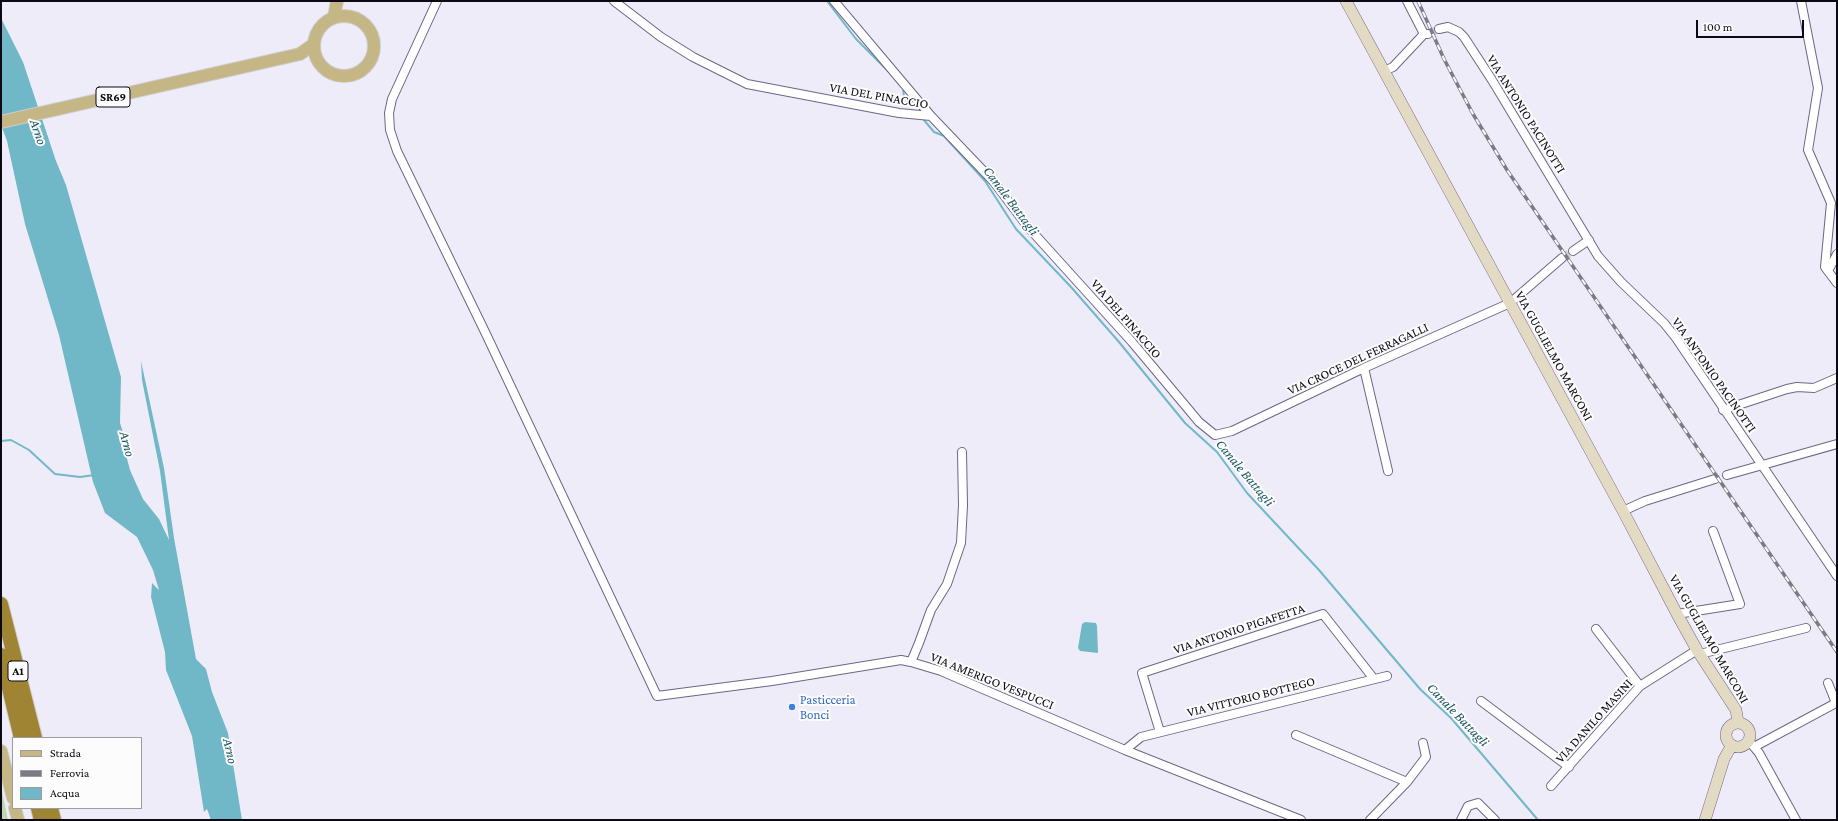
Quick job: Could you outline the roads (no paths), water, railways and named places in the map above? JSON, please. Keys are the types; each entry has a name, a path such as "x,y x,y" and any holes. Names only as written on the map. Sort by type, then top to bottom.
{"highway":[{"name":"A1","path":"1,604 35,737"},
{"name":"A1","path":"1,654 21,737"},
{"path":"38,809 41,820"},
{"path":"51,809 54,820"}],"main road":[{"path":"334,18 337,1"},
{"path":"341,1 347,16"},
{"path":"347,16 357,19 365,25 371,33 373,53 369,62 362,70 343,76 333,74 324,68 318,60 314,44 320,28 326,22 334,18 347,16"},
{"path":"300,54 314,44"},
{"path":"300,54 318,60"},
{"name":"SR69","path":"1,122 300,54"},
{"path":"1,750 12,794"},
{"path":"15,809 18,820"}],"street":[{"name":"VIA AMERIGO VESPUCCI","path":"437,1 392,99 389,113 390,130 397,151 486,334 657,696 772,681 901,660 941,671 1125,750 1302,820"},
{"name":"VIA DEL PINACCIO","path":"614,1 661,37 693,57 747,84 899,113 931,116 994,182 1028,227 1132,342 1199,422 1215,434"},
{"path":"834,1 931,116"},
{"name":"VIA GUGLIELMO MARCONI","path":"1346,1 1623,511 1677,614 1736,710 1738,722"},
{"path":"1384,71 1393,67 1426,34 1407,1"},
{"path":"1801,1 1818,88 1808,150 1831,203 1825,267 1837,282"},
{"name":"VIA ANTONIO PACINOTTI","path":"1439,29 1448,27 1464,37 1492,80 1598,256 1621,282 1653,312 1676,338 1723,410 1762,464 1837,576"},
{"path":"1572,251 1589,240"},
{"path":"1828,271 1837,254"},
{"name":"VIA CROCE DEL FERRAGALLI","path":"1215,434 1232,431 1364,368 1510,303 1562,258"},
{"path":"1364,368 1388,471"},
{"path":"1723,410 1787,389 1797,387 1814,388 1837,378"},
{"path":"1727,475 1837,444"},
{"path":"911,662 931,610 947,584 961,543 963,505 962,452"},
{"path":"1623,511 1645,501 1715,480"},
{"path":"1677,614 1740,604 1713,532"},
{"name":"VIA ANTONIO PIGAFETTA","path":"1160,732 1142,673 1323,614 1374,679"},
{"name":"VIA DANILO MASINI","path":"1552,786 1640,686 1699,652 1806,628"},
{"path":"1596,629 1640,686"},
{"name":"VIA VITTORIO BOTTEGO","path":"1125,750 1140,737 1387,676"},
{"path":"1796,820 1759,753 1751,744 1749,729 1742,723 1738,722 1732,724 1727,729 1726,736 1732,745 1741,746 1751,744 1836,702 1828,683"},
{"path":"1481,701 1568,767"},
{"path":"1296,736 1407,782"},
{"path":"1370,820 1407,782 1426,756 1423,743"},
{"path":"1705,820 1724,759 1732,745"},
{"path":"1461,820 1468,806 1478,803 1495,820"}],"water":[{"name":"Arno","path":"1,18 23,62 56,161 66,185 121,377 120,423 128,448 126,455 130,470 143,499 159,519 169,540 160,471 142,380 141,361 164,468 174,538 196,659 206,669 212,692 228,733 242,820 211,820 207,809 204,812 192,736 166,670 165,652 151,597 152,583 159,590 153,570 137,537 105,513 93,482 59,335 25,224 7,141 1,125"},
{"path":"1085,622 1096,623 1098,653 1080,651 1078,648 1082,624"}],"waterway":[{"name":"Canale Battagli","path":"827,1 856,39 888,71"},
{"name":"Canale Battagli","path":"903,87 904,97 911,105"},
{"name":"Canale Battagli","path":"924,120 934,132 944,136 985,181 1016,229 1071,287 1119,342 1185,423 1217,452 1247,493 1319,570 1420,689 1451,718 1538,820"},
{"path":"1,441 11,440 29,450 55,474 80,477 94,475"}],"tunnel":[{"path":"1428,34 1439,29"},
{"path":"1562,258 1573,251"}],"railway":[{"path":"1418,1 1444,59 1473,114 1507,170 1837,652"}],"place":[{"name":"Pasticceria Bonci","path":"792,707"}]}
